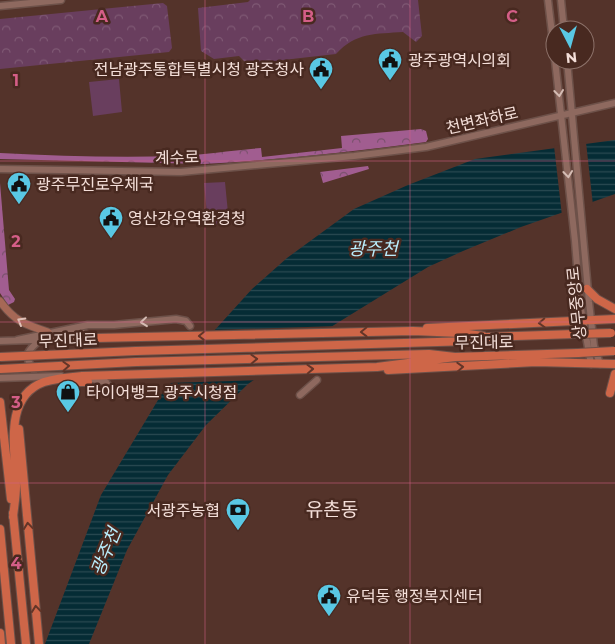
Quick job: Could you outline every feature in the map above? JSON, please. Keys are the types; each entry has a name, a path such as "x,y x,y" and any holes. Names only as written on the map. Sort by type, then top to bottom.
{"highway":[{"path":"587,289 597,298 615,309"},
{"path":"413,331 423,328 615,319"},
{"path":"95,338 413,331 461,333 488,337"},
{"name":"무진대로","path":"0,357 613,333"},
{"name":"무진대로","path":"0,369 136,362 429,354 455,358 614,351"},
{"path":"39,644 22,472 19,419 25,402 39,388 62,382 139,374 377,367 455,358"},
{"path":"377,367 384,370 536,362 615,364"},
{"path":"610,393 615,374"},
{"path":"13,517 16,488 14,428 18,406 30,390 43,382 62,378 85,379"},
{"path":"0,402 26,644"},
{"path":"0,529 11,644"},
{"path":"0,632 1,644"}],"main road":[{"path":"0,301 9,314 19,321 48,332"}],"street":[{"path":"0,6 61,0"},
{"path":"548,0 550,20"},
{"path":"561,0 563,20"},
{"path":"556,70 562,115"},
{"path":"568,70 573,113"},
{"name":"천변좌하로","path":"354,156 426,147 615,103"},
{"name":"상무중앙로","path":"573,113 584,238 587,320 600,364"},
{"name":"상무중앙로","path":"562,115 575,241 587,320 591,364"},
{"name":"계수로","path":"0,169 182,172 354,156"},
{"path":"17,340 88,325 114,325 176,319 186,321 190,326"},
{"path":"48,332 83,332 95,338"},
{"path":"0,341 95,338"},
{"path":"40,340 29,350 27,357 29,363 40,375"},
{"path":"0,378 40,375 85,379 106,382 120,394 134,391 142,393"},
{"path":"300,395 317,380"}],"green space":[{"path":"250,0 418,0 422,36 416,42 403,32 375,34 351,42 336,54 247,64 239,56 214,59 201,51 198,8 248,2"},
{"path":"163,3 167,6 172,48 169,52 0,69 0,19"},
{"path":"119,79 122,112 93,116 89,82"},
{"path":"421,129 426,131 428,139 426,142 314,155 203,164 0,159 0,153 155,157 198,155 261,148 262,157 342,148 341,136"},
{"path":"368,166 369,169 323,183 320,172"},
{"path":"225,182 229,223 208,225 204,183"},
{"path":"0,183 9,290 15,299 14,302 8,305 0,293"}],"water":[{"name":"광주천","path":"615,140 615,194 521,227 428,267 334,325 248,384 206,425 168,475 127,550 89,644 45,644 101,495 161,395 213,332 252,289 287,258 354,209 408,185 475,159"}],"pier":[{"path":"586,142 593,205 562,216 554,146"},
{"path":"337,326 260,380 168,383 211,330"}],"place":[{"name":"광주광역시의회","path":"390,81"},
{"name":"전남광주통합특별시청 광주청사","path":"321,90"},
{"name":"광주무진로우체국","path":"19,205"},
{"name":"영산강유역환경청","path":"111,239"},
{"name":"타이어뱅크 광주시청점","path":"68,413"},
{"name":"서광주농협","path":"238,531"},
{"name":"유덕동 행정복지센터","path":"329,617"}],"district":[{"name":"유촌동","path":"332,509"}]}
